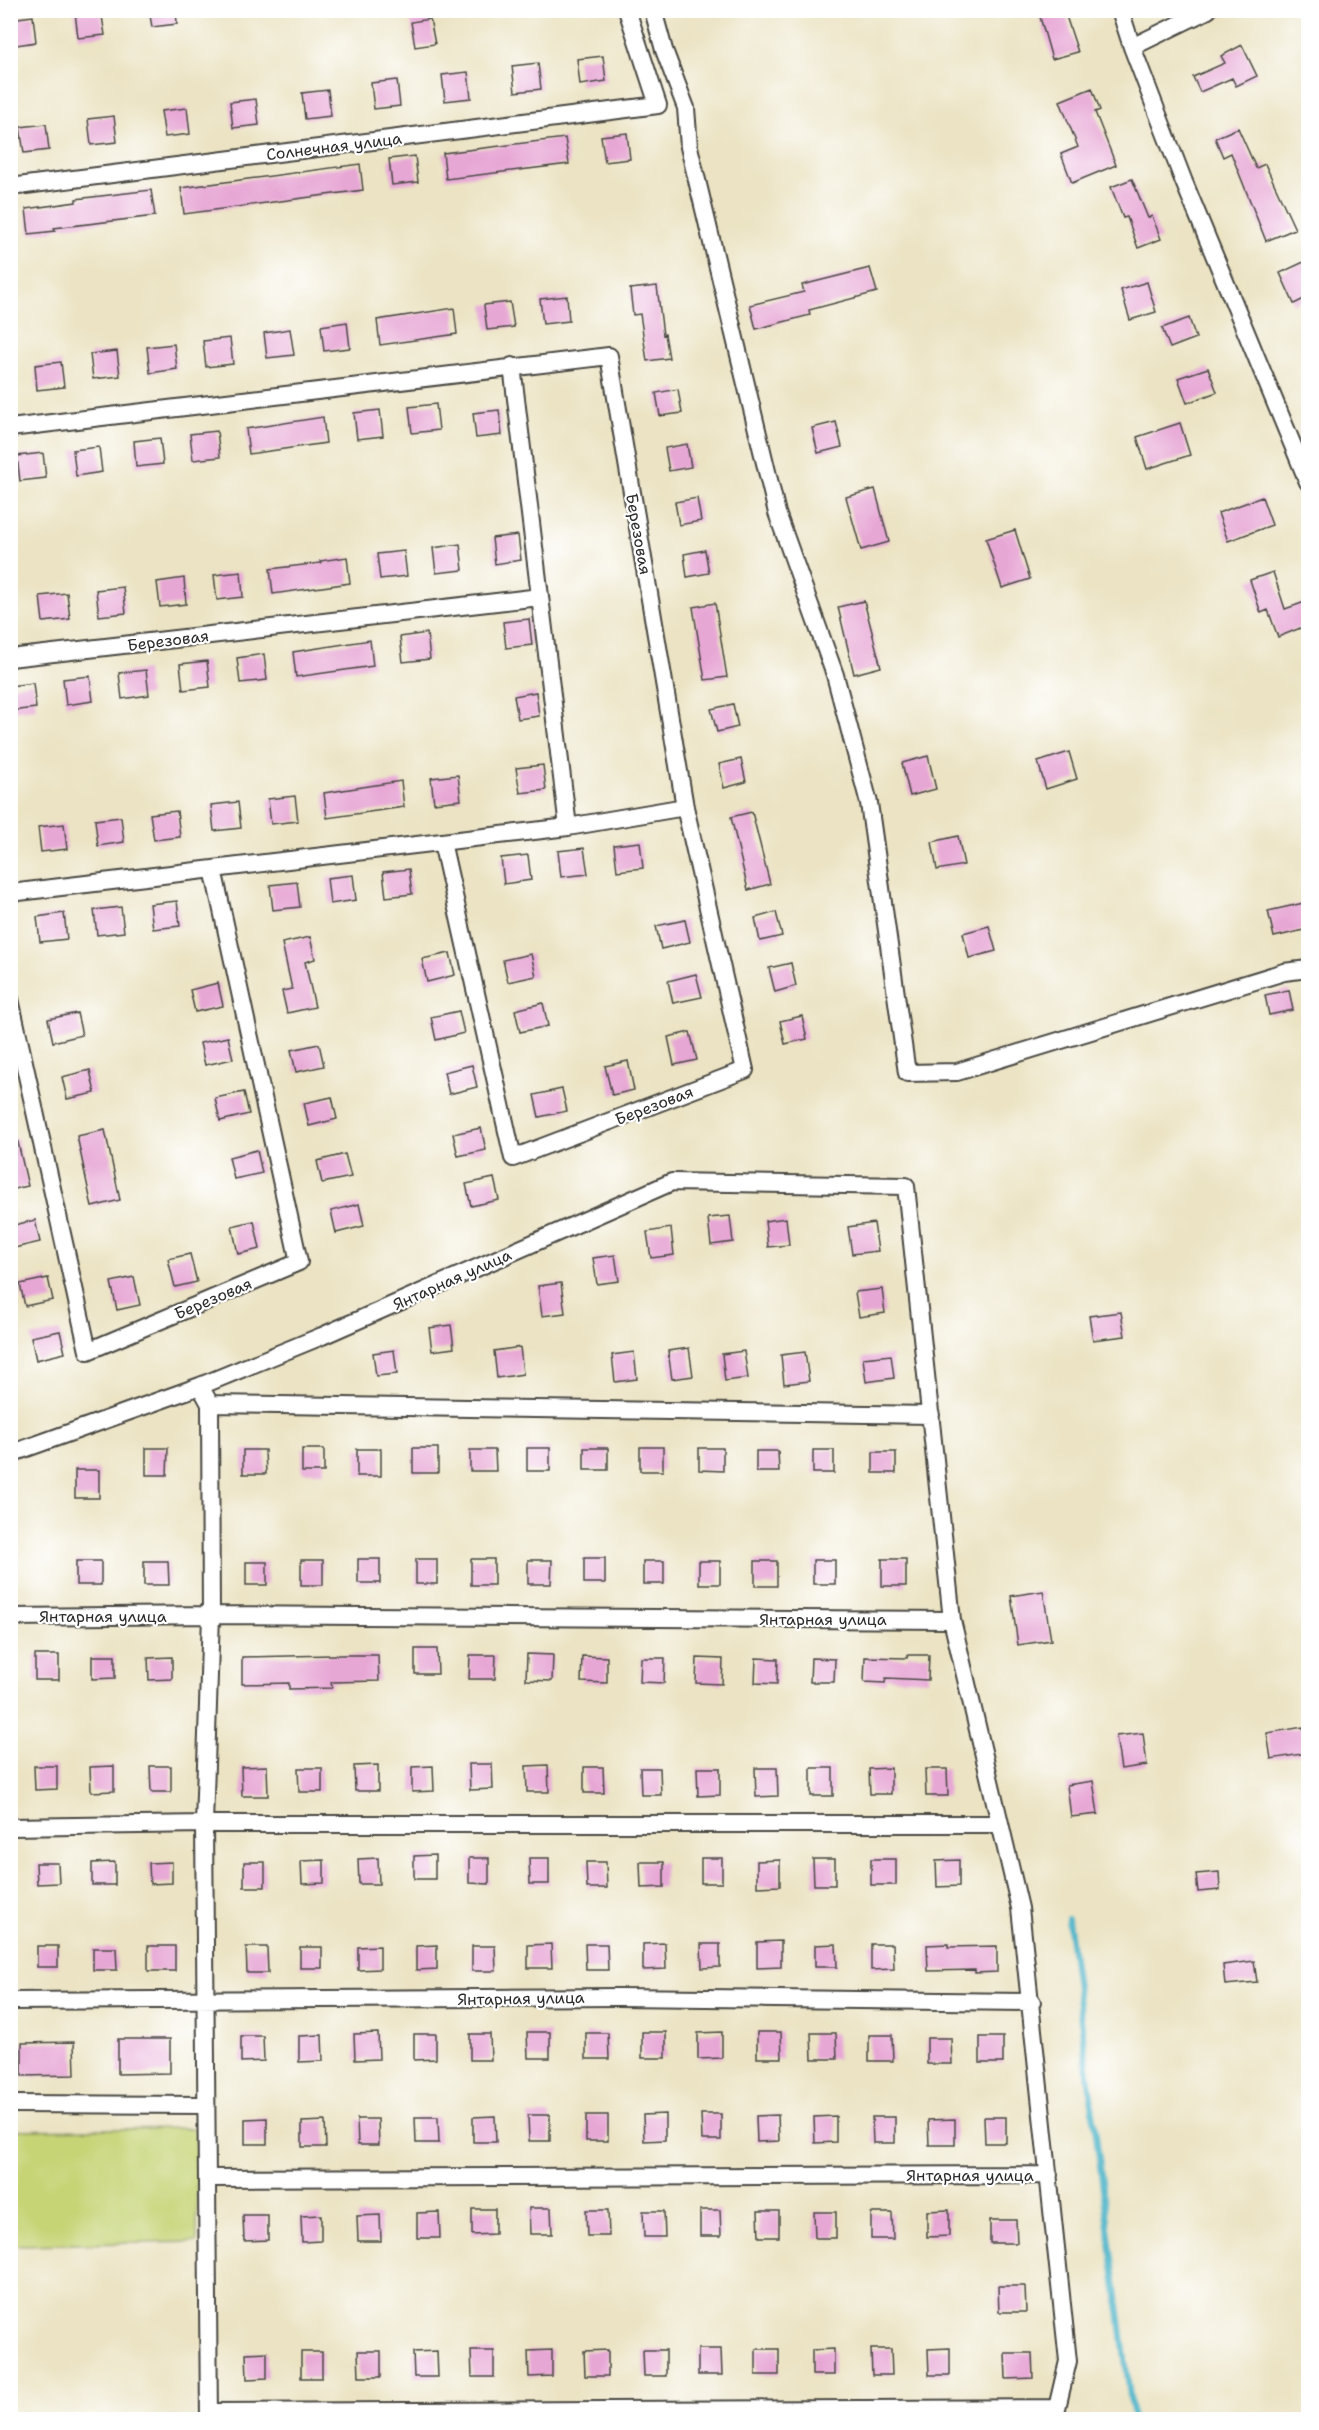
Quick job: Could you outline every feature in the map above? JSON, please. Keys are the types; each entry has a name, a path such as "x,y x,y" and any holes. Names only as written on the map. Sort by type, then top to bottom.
{"street":[{"name":"Солнечная улица","path":"10,187 657,105 627,10"},
{"path":"653,10 664,50 686,108 689,147 777,513 835,675 869,804 907,1073 957,1072 1274,976 1308,969"},
{"path":"1120,10 1184,182 1308,482"},
{"path":"1132,47 1208,10"},
{"name":"Березовая","path":"10,428 609,356 685,807 745,1070 513,1158 442,842"},
{"path":"512,366 568,827"},
{"name":"Березовая","path":"10,658 540,597"},
{"path":"10,893 568,827 685,807"},
{"name":"Березовая","path":"10,999 88,1351 299,1262 213,869"},
{"name":"Янтарная улица","path":"10,1454 200,1386 322,1336 672,1182 906,1186 931,1415"},
{"path":"200,1386 210,1404 212,1615 204,1824 209,2416 582,2415 1057,2408 1068,2361 1032,2001 1020,1908 952,1620 931,1415 210,1404"},
{"name":"Янтарная улица","path":"10,1617 212,1615 952,1620"},
{"path":"10,1827 204,1824 999,1824"},
{"name":"Янтарная улица","path":"10,2001 619,1997 1032,2001"},
{"path":"10,2104 206,2104"},
{"name":"Янтарная улица","path":"207,2178 1048,2175"}],"green space":[{"path":"196,2128 197,2242 11,2245 11,2130"}],"building":[{"path":"101,10 105,35 78,38 75,12"},
{"path":"149,10 176,10 177,24 152,27"},
{"path":"1038,10 1064,10 1078,52 1052,59"},
{"path":"33,16 36,42 10,46 10,19"},
{"path":"430,19 435,44 415,47 411,22"},
{"path":"1242,45 1257,76 1236,86 1232,78 1200,92 1193,77 1225,63 1221,56"},
{"path":"603,56 606,81 580,85 577,59"},
{"path":"538,63 541,89 515,92 512,66"},
{"path":"468,72 471,98 445,101 442,75"},
{"path":"397,80 400,106 374,109 371,83"},
{"path":"1092,88 1100,110 1095,112 1116,165 1072,183 1061,154 1078,147 1060,101"},
{"path":"328,90 331,116 305,119 302,93"},
{"path":"256,99 259,125 233,128 230,102"},
{"path":"187,108 190,134 165,137 161,111"},
{"path":"114,116 117,142 91,145 88,119"},
{"path":"46,124 49,150 24,153 20,127"},
{"path":"1238,128 1256,168 1265,164 1295,229 1266,241 1231,153 1223,157 1215,138"},
{"path":"627,133 630,159 605,162 601,136"},
{"path":"565,138 569,164 446,179 443,153"},
{"path":"415,156 418,182 392,185 389,159"},
{"path":"360,164 363,190 184,214 181,188"},
{"path":"1132,179 1148,218 1152,216 1161,239 1138,248 1127,217 1123,218 1111,187"},
{"path":"151,190 155,216 54,228 55,231 29,234 26,209 76,202 76,199"},
{"path":"1308,260 1308,297 1294,304 1280,273"},
{"path":"870,268 877,292 809,310 810,315 756,329 750,305 804,292 802,285"},
{"path":"1147,282 1156,312 1130,320 1121,290"},
{"path":"657,286 663,335 665,334 669,358 647,361 640,314 633,315 630,289"},
{"path":"567,296 569,321 543,324 540,299"},
{"path":"510,302 514,327 487,330 484,305"},
{"path":"454,308 457,334 380,345 377,320"},
{"path":"1189,318 1196,338 1170,348 1162,328"},
{"path":"347,322 350,348 324,351 321,326"},
{"path":"290,329 294,355 267,358 264,333"},
{"path":"230,338 233,364 206,367 203,341"},
{"path":"174,344 177,369 150,373 147,347"},
{"path":"117,351 120,376 93,379 90,354"},
{"path":"61,362 64,387 37,390 35,365"},
{"path":"1208,368 1217,392 1187,403 1178,378"},
{"path":"678,389 682,413 660,416 656,393"},
{"path":"436,404 439,430 412,433 409,407"},
{"path":"380,410 383,436 357,439 354,413"},
{"path":"499,410 502,435 476,438 473,413"},
{"path":"323,417 326,443 249,454 246,429"},
{"path":"836,422 842,447 818,453 812,428"},
{"path":"1180,423 1190,455 1147,469 1137,437"},
{"path":"217,431 220,457 193,460 190,434"},
{"path":"160,438 163,464 136,467 134,441"},
{"path":"687,444 691,467 669,471 665,448"},
{"path":"99,447 102,472 76,476 73,450"},
{"path":"43,453 46,478 20,481 17,456"},
{"path":"875,489 889,542 861,550 846,497"},
{"path":"1262,497 1272,525 1228,541 1218,513"},
{"path":"697,498 701,521 679,525 675,502"},
{"path":"1015,530 1030,579 1002,588 986,539"},
{"path":"518,535 521,560 495,564 492,538"},
{"path":"460,544 463,570 436,573 433,548"},
{"path":"705,550 709,573 687,577 684,554"},
{"path":"404,551 407,576 380,579 377,554"},
{"path":"347,557 350,583 273,594 270,569 321,563 320,561"},
{"path":"241,572 243,597 217,600 214,575"},
{"path":"1273,572 1285,609 1305,602 1308,611 1308,625 1278,637 1268,610 1261,613 1250,580"},
{"path":"184,578 186,604 160,607 157,582"},
{"path":"123,587 126,613 99,616 96,590"},
{"path":"67,593 70,619 43,622 40,596"},
{"path":"864,601 881,667 854,674 838,607"},
{"path":"715,603 727,677 705,680 693,607"},
{"path":"529,619 532,645 506,648 503,622"},
{"path":"427,633 430,659 403,662 400,637"},
{"path":"370,640 373,666 296,677 293,652"},
{"path":"264,654 267,680 240,683 237,658"},
{"path":"207,661 210,687 183,690 180,664"},
{"path":"146,670 149,695 122,699 119,673"},
{"path":"90,676 93,701 66,705 63,679"},
{"path":"33,683 36,708 10,711 10,686"},
{"path":"536,692 539,716 518,719 514,696"},
{"path":"733,704 738,727 717,732 711,709"},
{"path":"1069,752 1077,779 1046,789 1038,762"},
{"path":"928,756 936,789 910,796 902,763"},
{"path":"741,759 746,782 724,788 719,764"},
{"path":"543,765 546,790 520,793 516,768"},
{"path":"458,775 461,800 434,803 431,778"},
{"path":"401,781 404,807 327,818 324,793"},
{"path":"295,796 298,821 271,824 268,799"},
{"path":"238,802 241,828 214,831 211,805"},
{"path":"177,811 180,837 154,840 150,814"},
{"path":"752,812 770,884 748,890 731,817"},
{"path":"121,817 124,842 98,846 95,820"},
{"path":"64,824 67,849 41,852 38,827"},
{"path":"958,836 964,865 937,870 932,842"},
{"path":"640,842 643,868 617,871 614,845"},
{"path":"584,848 588,874 561,877 558,851"},
{"path":"528,855 531,880 504,884 501,858"},
{"path":"409,869 412,894 386,897 383,872"},
{"path":"353,875 356,900 330,904 327,878"},
{"path":"297,882 300,907 273,910 270,885"},
{"path":"177,901 180,926 153,929 150,904"},
{"path":"1308,902 1308,929 1274,937 1268,911"},
{"path":"121,907 124,932 97,935 94,910"},
{"path":"776,912 782,936 760,941 755,918"},
{"path":"64,913 67,939 40,942 37,917"},
{"path":"685,920 690,942 661,949 656,926"},
{"path":"989,926 996,951 969,958 963,933"},
{"path":"310,937 315,959 305,962 315,1007 287,1013 282,991 292,989 282,943"},
{"path":"450,953 455,975 427,982 422,959"},
{"path":"531,954 536,976 508,982 503,960"},
{"path":"791,963 796,986 775,992 769,968"},
{"path":"696,974 702,997 673,1003 668,981"},
{"path":"218,983 223,1006 195,1012 190,990"},
{"path":"1289,990 1293,1010 1269,1015 1265,995"},
{"path":"543,1003 548,1026 520,1032 515,1010"},
{"path":"459,1011 464,1033 436,1040 431,1017"},
{"path":"77,1013 82,1035 53,1042 48,1019"},
{"path":"802,1016 807,1039 785,1044 780,1021"},
{"path":"690,1032 697,1060 674,1065 668,1037"},
{"path":"228,1037 233,1059 205,1065 200,1043"},
{"path":"319,1044 324,1066 296,1072 291,1050"},
{"path":"628,1061 634,1090 612,1095 605,1066"},
{"path":"472,1065 477,1087 449,1094 444,1072"},
{"path":"90,1070 95,1093 67,1099 62,1077"},
{"path":"562,1089 567,1111 539,1117 534,1095"},
{"path":"244,1092 249,1114 220,1121 215,1098"},
{"path":"332,1097 337,1119 309,1126 304,1103"},
{"path":"481,1128 486,1150 458,1156 453,1134"},
{"path":"105,1130 120,1200 92,1207 77,1136"},
{"path":"17,1138 28,1186 10,1190 10,1139"},
{"path":"257,1150 262,1173 234,1179 229,1157"},
{"path":"345,1154 351,1177 322,1183 317,1161"},
{"path":"494,1178 499,1200 471,1206 466,1184"},
{"path":"359,1204 364,1226 336,1233 331,1211"},
{"path":"730,1216 733,1242 711,1245 708,1218"},
{"path":"786,1218 789,1245 768,1247 765,1221"},
{"path":"35,1220 40,1242 10,1249 10,1226"},
{"path":"254,1221 260,1249 238,1254 232,1226"},
{"path":"874,1223 878,1251 852,1254 848,1227"},
{"path":"671,1228 674,1255 651,1258 647,1232"},
{"path":"190,1254 197,1282 175,1287 168,1259"},
{"path":"615,1255 619,1281 597,1284 593,1258"},
{"path":"134,1277 140,1305 117,1310 111,1282"},
{"path":"48,1278 53,1300 25,1306 20,1284"},
{"path":"561,1283 565,1313 542,1316 538,1286"},
{"path":"882,1289 885,1313 859,1317 855,1292"},
{"path":"1121,1312 1125,1336 1093,1340 1089,1316"},
{"path":"451,1325 454,1348 432,1351 429,1328"},
{"path":"60,1331 65,1353 36,1360 31,1337"},
{"path":"520,1347 523,1374 497,1378 494,1351"},
{"path":"689,1348 693,1376 672,1379 668,1351"},
{"path":"394,1350 397,1374 376,1376 373,1353"},
{"path":"744,1351 748,1378 725,1381 722,1354"},
{"path":"634,1352 637,1379 615,1382 612,1355"},
{"path":"805,1352 809,1381 784,1384 781,1355"},
{"path":"891,1355 894,1378 866,1382 863,1358"},
{"path":"640,1447 663,1447 663,1471 640,1471"},
{"path":"146,1448 168,1448 167,1475 146,1475"},
{"path":"413,1448 438,1448 438,1473 413,1473"},
{"path":"527,1448 550,1448 550,1471 527,1471"},
{"path":"584,1448 608,1448 608,1470 584,1470"},
{"path":"699,1448 723,1448 723,1471 699,1470"},
{"path":"302,1449 324,1449 324,1472 302,1472"},
{"path":"357,1449 381,1449 381,1476 357,1476"},
{"path":"243,1450 265,1450 266,1474 243,1474"},
{"path":"470,1450 495,1450 496,1471 470,1471"},
{"path":"813,1450 834,1450 834,1473 813,1473"},
{"path":"756,1451 778,1451 779,1472 756,1472"},
{"path":"873,1452 896,1452 896,1473 873,1473"},
{"path":"75,1470 99,1470 99,1498 75,1498"},
{"path":"584,1558 605,1558 605,1583 584,1583"},
{"path":"358,1559 380,1559 380,1583 358,1583"},
{"path":"416,1559 437,1559 437,1584 416,1584"},
{"path":"471,1559 494,1559 494,1585 471,1585"},
{"path":"882,1559 906,1559 906,1586 882,1586"},
{"path":"301,1560 323,1560 323,1585 301,1585"},
{"path":"528,1560 552,1560 551,1584 528,1584"},
{"path":"813,1560 835,1560 835,1584 813,1584"},
{"path":"76,1561 101,1561 101,1585 76,1585"},
{"path":"144,1561 168,1561 169,1585 144,1585"},
{"path":"643,1561 664,1561 664,1584 643,1584"},
{"path":"699,1561 720,1561 720,1584 699,1584"},
{"path":"755,1561 777,1561 777,1586 755,1586"},
{"path":"246,1562 267,1562 267,1585 246,1585"},
{"path":"1043,1591 1051,1640 1018,1645 1011,1596"},
{"path":"415,1649 437,1649 438,1674 415,1674"},
{"path":"527,1654 553,1655 552,1681 526,1680"},
{"path":"35,1655 59,1655 59,1680 35,1680"},
{"path":"378,1655 379,1681 331,1682 332,1688 289,1689 289,1683 242,1684 242,1657"},
{"path":"470,1655 496,1655 495,1679 469,1679"},
{"path":"908,1655 929,1655 928,1680 886,1678 885,1683 864,1682 865,1657 907,1658"},
{"path":"92,1656 115,1656 115,1678 92,1679"},
{"path":"582,1656 607,1657 607,1683 581,1682"},
{"path":"172,1657 172,1679 149,1680 148,1658"},
{"path":"641,1658 665,1658 664,1683 640,1682"},
{"path":"697,1658 723,1659 722,1684 696,1683"},
{"path":"756,1658 778,1659 777,1684 755,1683"},
{"path":"811,1658 835,1659 834,1682 810,1682"},
{"path":"1303,1727 1308,1753 1271,1759 1267,1733"},
{"path":"1143,1733 1147,1765 1121,1769 1116,1736"},
{"path":"469,1764 492,1764 493,1789 470,1790"},
{"path":"378,1765 378,1791 355,1791 354,1766"},
{"path":"548,1765 549,1792 527,1792 526,1766"},
{"path":"34,1766 57,1766 57,1789 35,1790"},
{"path":"114,1766 114,1791 91,1792 90,1767"},
{"path":"150,1766 171,1766 171,1792 151,1792"},
{"path":"267,1766 268,1796 242,1796 241,1767"},
{"path":"433,1766 434,1791 412,1792 412,1767"},
{"path":"584,1767 603,1767 604,1793 584,1793"},
{"path":"298,1768 322,1768 322,1792 299,1792"},
{"path":"640,1768 660,1768 661,1795 641,1795"},
{"path":"697,1768 720,1768 720,1795 698,1796"},
{"path":"755,1768 777,1768 778,1796 756,1797"},
{"path":"811,1768 833,1768 833,1796 811,1796"},
{"path":"891,1768 891,1794 870,1794 869,1769"},
{"path":"925,1769 947,1769 948,1796 926,1796"},
{"path":"1093,1781 1098,1814 1071,1817 1067,1785"},
{"path":"435,1855 435,1879 414,1879 414,1856"},
{"path":"378,1858 379,1884 359,1884 358,1859"},
{"path":"469,1858 489,1858 489,1884 469,1883"},
{"path":"529,1858 549,1858 549,1884 530,1884"},
{"path":"701,1858 722,1858 722,1883 701,1883"},
{"path":"813,1859 835,1859 835,1885 814,1885"},
{"path":"871,1859 896,1859 896,1885 871,1885"},
{"path":"324,1860 324,1883 302,1884 301,1861"},
{"path":"780,1860 780,1886 757,1887 757,1861"},
{"path":"959,1860 959,1886 937,1887 936,1861"},
{"path":"115,1862 115,1885 92,1885 92,1863"},
{"path":"172,1862 172,1883 150,1884 149,1863"},
{"path":"244,1862 265,1862 265,1887 244,1887"},
{"path":"586,1862 606,1862 607,1888 587,1888"},
{"path":"640,1862 664,1862 664,1887 641,1888"},
{"path":"36,1863 58,1863 59,1883 37,1884"},
{"path":"1219,1872 1220,1890 1198,1892 1196,1874"},
{"path":"781,1941 781,1967 757,1968 757,1942"},
{"path":"665,1943 666,1969 643,1970 643,1944"},
{"path":"551,1944 552,1968 528,1968 528,1945"},
{"path":"585,1944 607,1944 608,1970 586,1970"},
{"path":"701,1944 720,1944 720,1967 702,1968"},
{"path":"836,1944 837,1967 815,1967 815,1945"},
{"path":"871,1944 893,1944 894,1969 871,1970"},
{"path":"948,1944 948,1947 997,1946 997,1972 928,1971 927,1945"},
{"path":"437,1945 437,1969 416,1970 416,1946"},
{"path":"37,1946 58,1946 58,1967 37,1967"},
{"path":"148,1946 175,1946 175,1971 148,1971"},
{"path":"380,1946 380,1969 358,1970 358,1947"},
{"path":"472,1946 495,1946 496,1971 472,1971"},
{"path":"246,1947 267,1947 268,1973 247,1973"},
{"path":"300,1947 322,1947 322,1968 300,1968"},
{"path":"93,1948 116,1948 117,1970 93,1970"},
{"path":"1254,1961 1257,1982 1225,1985 1223,1965"},
{"path":"527,2032 550,2032 550,2058 528,2058"},
{"path":"642,2032 666,2032 666,2058 642,2058"},
{"path":"722,2032 722,2058 698,2059 698,2033"},
{"path":"757,2032 781,2032 782,2058 757,2058"},
{"path":"378,2033 379,2059 355,2060 354,2034"},
{"path":"586,2033 608,2033 609,2059 586,2059"},
{"path":"811,2033 836,2033 837,2059 812,2059"},
{"path":"414,2034 436,2034 436,2059 414,2060"},
{"path":"470,2034 490,2034 491,2060 470,2060"},
{"path":"322,2035 323,2061 299,2062 299,2036"},
{"path":"869,2035 892,2035 893,2061 869,2061"},
{"path":"241,2036 263,2036 264,2061 241,2062"},
{"path":"980,2037 1003,2037 1003,2063 980,2063"},
{"path":"927,2038 951,2038 952,2064 927,2064"},
{"path":"118,2039 170,2039 170,2073 118,2074"},
{"path":"74,2042 75,2075 22,2076 22,2043"},
{"path":"665,2114 665,2140 644,2141 643,2115"},
{"path":"701,2114 721,2114 721,2140 702,2140"},
{"path":"528,2115 550,2115 550,2141 529,2141"},
{"path":"586,2115 608,2115 608,2141 586,2141"},
{"path":"778,2115 779,2141 757,2142 756,2116"},
{"path":"495,2116 496,2142 473,2142 473,2117"},
{"path":"836,2116 836,2142 815,2143 814,2117"},
{"path":"415,2117 438,2117 439,2143 416,2143"},
{"path":"872,2117 895,2117 895,2143 873,2143"},
{"path":"984,2117 1006,2117 1006,2143 985,2143"},
{"path":"267,2118 267,2144 245,2144 245,2119"},
{"path":"357,2119 378,2119 379,2145 358,2145"},
{"path":"955,2119 955,2145 929,2145 928,2120"},
{"path":"325,2121 326,2147 302,2147 302,2122"},
{"path":"529,2208 551,2208 552,2234 530,2234"},
{"path":"472,2209 495,2209 495,2234 472,2235"},
{"path":"586,2210 608,2210 609,2236 587,2236"},
{"path":"700,2210 720,2210 721,2236 700,2236"},
{"path":"949,2210 949,2236 927,2237 927,2211"},
{"path":"643,2211 664,2211 665,2237 644,2237"},
{"path":"758,2211 779,2211 779,2237 759,2237"},
{"path":"439,2212 440,2238 417,2238 417,2213"},
{"path":"814,2212 836,2212 836,2238 815,2238"},
{"path":"871,2213 892,2213 893,2239 871,2239"},
{"path":"243,2215 268,2215 268,2240 244,2241"},
{"path":"321,2215 321,2241 302,2242 301,2216"},
{"path":"380,2215 381,2241 358,2241 357,2216"},
{"path":"990,2220 1016,2220 1017,2243 990,2243"},
{"path":"998,2286 1025,2286 1026,2312 999,2312"},
{"path":"950,2348 950,2375 929,2375 928,2349"},
{"path":"698,2349 721,2349 722,2375 698,2375"},
{"path":"756,2349 779,2349 779,2375 756,2375"},
{"path":"834,2349 834,2375 812,2375 812,2350"},
{"path":"871,2349 891,2349 892,2375 872,2375"},
{"path":"552,2350 552,2376 529,2377 528,2351"},
{"path":"608,2350 608,2376 585,2376 584,2351"},
{"path":"643,2350 666,2350 666,2376 644,2376"},
{"path":"358,2351 381,2351 381,2377 359,2377"},
{"path":"437,2351 438,2377 414,2377 413,2352"},
{"path":"471,2351 494,2351 494,2377 472,2377"},
{"path":"267,2352 267,2378 247,2379 246,2353"},
{"path":"301,2352 322,2352 322,2378 301,2378"},
{"path":"1005,2353 1032,2353 1033,2378 1006,2379"}],"waterway":[{"path":"1068,1919 1133,2420"}]}
